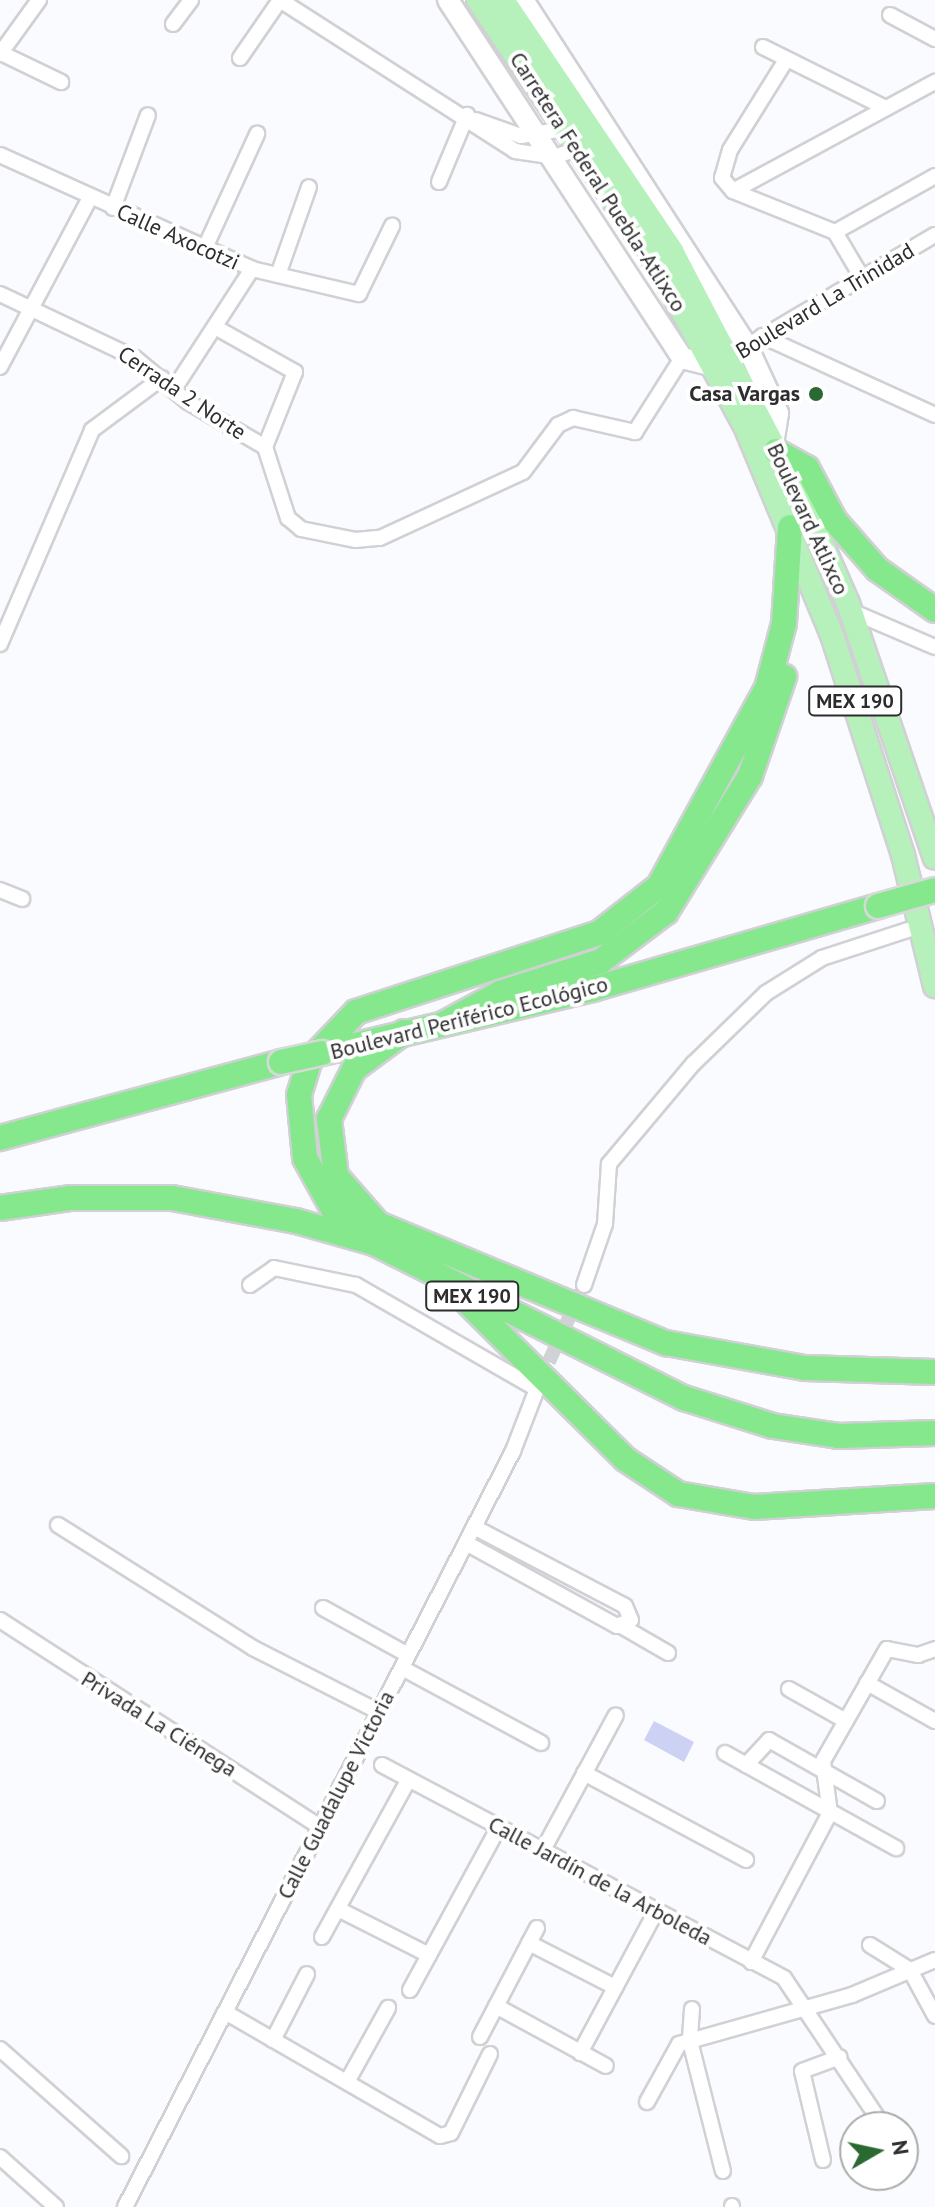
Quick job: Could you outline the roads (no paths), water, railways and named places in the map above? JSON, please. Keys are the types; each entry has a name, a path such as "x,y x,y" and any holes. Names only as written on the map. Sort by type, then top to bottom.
{"highway":[{"path":"775,448 807,468 869,562 935,610"},
{"path":"443,1024 500,993 601,961 676,900 739,798 773,717 794,613 792,531"},
{"path":"374,1243 334,1211 305,1158 299,1095 310,1060 356,1012 599,933 659,886 767,688 784,623 792,531"},
{"name":"Boulevard Periférico Ecológico","path":"0,1138 281,1062 443,1024 935,890"},
{"path":"404,1032 364,1058 338,1093 328,1131 336,1176 355,1205 386,1229 499,1278 699,1351 805,1368 935,1372"},
{"name":"MEX 190","path":"0,1208 71,1198 172,1198 374,1243 446,1284 684,1398 773,1426 838,1436 935,1433"},
{"path":"499,1278 684,1398"},
{"path":"446,1284 631,1464 678,1494 754,1507 935,1496"}],"main road":[{"name":"Carretera Federal Puebla-Atlixco","path":"478,0 572,139 738,352"},
{"name":"Boulevard Atlixco","path":"503,0 600,127 738,352 775,448 851,611 935,858"},
{"name":"Boulevard Atlixco","path":"738,352 792,531 865,731 935,986"}],"street":[{"path":"39,0 6,37 0,53 61,82"},
{"path":"173,24 191,0"},
{"path":"240,58 280,0 472,118 515,151 555,157"},
{"path":"448,0 542,137 682,358 738,352 935,415"},
{"path":"523,0 600,127"},
{"path":"890,15 935,39"},
{"path":"763,47 886,108"},
{"path":"786,60 730,150 722,178 733,191 835,232 861,276"},
{"path":"733,191 935,82"},
{"path":"113,208 148,115"},
{"path":"472,118 542,137 572,139 600,127"},
{"path":"439,182 472,118"},
{"path":"555,157 572,139 600,127"},
{"path":"204,250 257,134"},
{"name":"Calle Axocotzi","path":"0,155 204,250 252,269 364,293 392,226"},
{"path":"835,232 935,176"},
{"path":"278,275 309,187"},
{"path":"0,367 30,305 90,198"},
{"name":"Boulevard La Trinidad","path":"738,352 861,276 935,235"},
{"path":"918,245 935,252"},
{"path":"0,644 92,430 168,383 215,327 252,269"},
{"name":"Cerrada 2 Norte","path":"0,294 30,305 168,383 265,447 285,510 301,529 380,538 523,472 558,425 573,418 635,432 682,358"},
{"path":"215,327 295,372 265,447"},
{"path":"851,611 935,647"},
{"path":"0,890 22,899"},
{"path":"584,1285 605,1224 609,1164 693,1064 766,993 822,958 920,926"},
{"name":"Calle Guadalupe Victoria","path":"125,2207 466,1543 537,1384 356,1285 274,1268 250,1285"},
{"path":"58,1525 253,1648 379,1712"},
{"path":"474,1527 625,1606 632,1612 623,1627"},
{"path":"466,1543 668,1653"},
{"path":"323,1608 405,1662 541,1743"},
{"name":"Privada La Ciénega","path":"0,1620 320,1827"},
{"path":"751,1962 830,1813 824,1771 867,1683 892,1645 918,1655 935,1649"},
{"path":"867,1683 935,1721"},
{"path":"789,1689 846,1721"},
{"path":"543,1850 616,1715"},
{"path":"746,1765 764,1739 877,1801"},
{"path":"725,1753 896,1848"},
{"name":"Calle Jardín de la Arboleda","path":"382,1765 784,1978 810,2007 874,2111"},
{"path":"584,1773 746,1860"},
{"path":"322,1937 409,1779"},
{"path":"410,1990 499,1827"},
{"path":"338,1909 429,1955"},
{"path":"580,2053 656,1911"},
{"path":"480,2037 537,1928"},
{"path":"529,1943 615,1987"},
{"path":"870,1945 910,1970 935,2016"},
{"path":"647,2102 679,2044 810,2007 935,1960"},
{"path":"273,2040 307,1974"},
{"path":"496,2006 606,2066"},
{"path":"347,2082 388,2008"},
{"path":"692,2009 690,2041 723,2171"},
{"path":"225,2012 447,2136 490,2054"},
{"path":"0,2049 121,2156"},
{"path":"823,2160 802,2071 840,2057"},
{"path":"0,2157 56,2207"}],"tunnel":[{"path":"540,1381 584,1285"}],"place":[{"name":"Casa Vargas","path":"816,394"}]}
